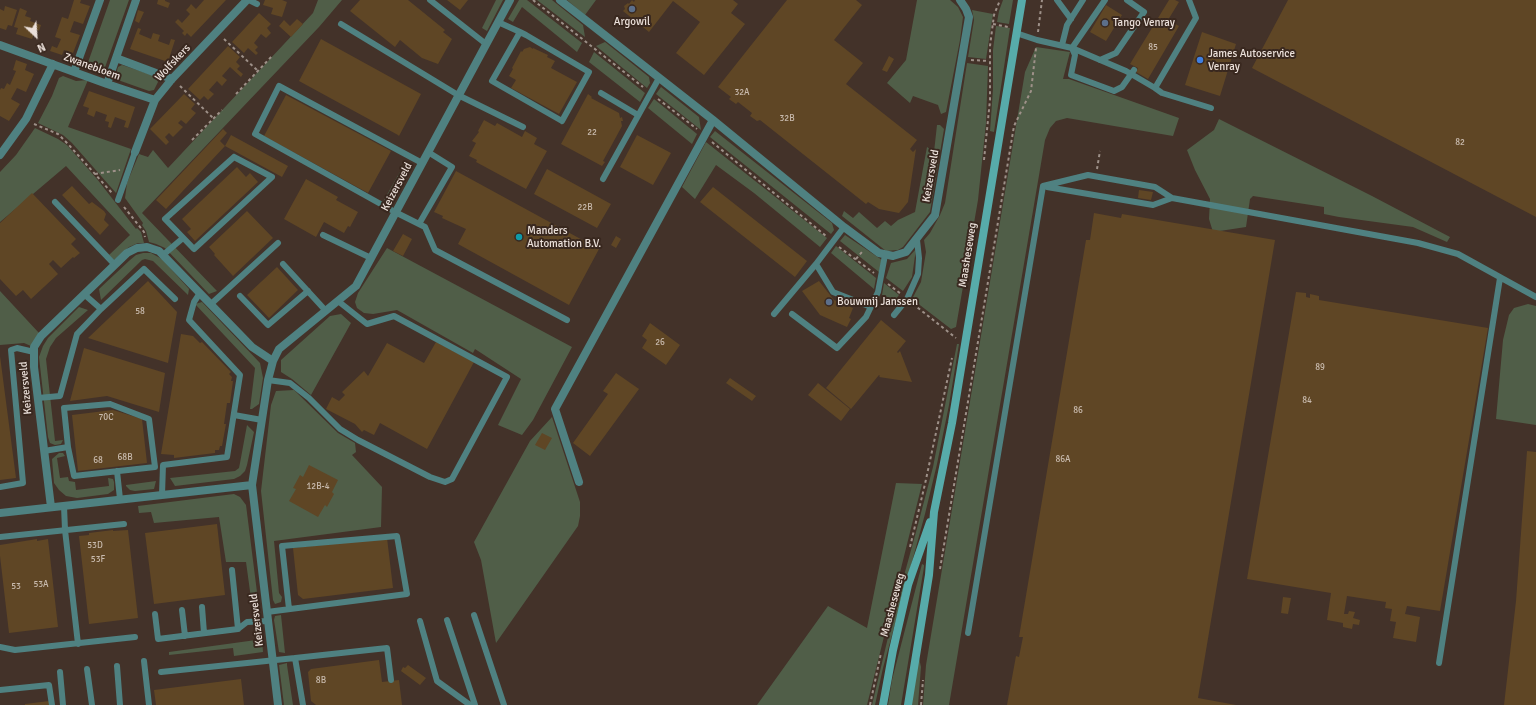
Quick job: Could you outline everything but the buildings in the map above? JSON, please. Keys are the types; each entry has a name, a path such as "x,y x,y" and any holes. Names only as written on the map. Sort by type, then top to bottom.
{"main road":[{"name":"Maasheseweg","path":"908,705 930,575 934,512 952,423 1022,0"},
{"name":"Maasheseweg","path":"883,705 893,650 908,585 934,512"}],"street":[{"path":"74,72 100,0"},
{"path":"107,84 136,0"},
{"name":"Wolfskers","path":"134,152 155,100 172,79 248,0"},
{"name":"Keizersveld","path":"278,705 252,485 268,380 273,361 279,349 356,286 510,0"},
{"path":"560,0 713,120 844,227 879,253 885,255"},
{"name":"Keizersveld","path":"885,255 893,256 906,252 917,240 935,215 969,17 960,0"},
{"name":"Zwanebloem","path":"0,46 155,100"},
{"name":"Zwanebloem","path":"116,58 172,79"},
{"path":"0,156 26,119 53,64"},
{"path":"579,482 555,409 713,120"},
{"path":"148,247 159,251 252,347 273,361"},
{"name":"Keizersveld","path":"51,507 34,367 34,347 41,336 127,254 137,248 148,247"},
{"path":"0,513 252,485"}],"lane":[{"path":"248,0 257,4"},
{"path":"430,0 486,44"},
{"path":"1058,0 1071,19"},
{"path":"1062,46 1067,25 1083,0"},
{"path":"1072,48 1105,0"},
{"path":"1100,60 1116,53 1144,12 1127,0"},
{"path":"1154,88 1196,18 1189,0"},
{"path":"498,22 520,32 589,72 562,121 492,81 520,32"},
{"path":"341,24 458,95 523,127"},
{"path":"1016,33 1037,40 1072,48 1133,72 1162,93 1211,108"},
{"path":"1072,48 1075,55 1071,75 1114,91 1122,87 1133,72"},
{"path":"603,179 659,78"},
{"path":"422,164 279,86 255,134 425,227 435,250 567,320"},
{"path":"601,93 638,115"},
{"path":"118,200 134,152"},
{"path":"419,224 452,167 428,152"},
{"path":"234,157 272,177 194,249 183,238 165,219 234,157"},
{"path":"1043,186 1088,176 1155,187 1172,198 1418,243 1458,254 1536,297"},
{"path":"1043,186 1086,195 1153,205 1172,198"},
{"path":"968,633 1043,186"},
{"path":"55,202 116,265"},
{"path":"774,314 834,242 844,227"},
{"path":"323,235 371,258"},
{"path":"163,255 183,238"},
{"path":"894,316 907,299 918,274 919,258 917,240"},
{"path":"211,304 278,243"},
{"path":"792,314 837,348 866,317 878,292 885,255"},
{"path":"283,264 326,311"},
{"path":"816,264 833,292 871,307"},
{"path":"38,398 60,396 77,334 101,309 144,269 175,299"},
{"path":"1439,663 1500,278"},
{"path":"240,296 268,325 308,291"},
{"path":"162,495 164,465 227,457 240,375 189,320 194,302 200,293"},
{"path":"85,295 101,309"},
{"path":"268,380 290,383 309,398 340,430 358,440 430,477 445,482 452,479 508,377 394,316 366,324 338,301"},
{"path":"0,487 24,483 11,350 17,348 34,352"},
{"path":"110,404 149,419 155,467 74,476 68,447 64,408 110,404"},
{"path":"234,414 262,420"},
{"path":"44,451 68,447"},
{"path":"117,471 120,499"},
{"path":"64,506 65,530 78,644"},
{"path":"0,537 124,524"},
{"path":"267,612 407,594 397,536 282,546 289,608"},
{"path":"232,570 238,629"},
{"path":"202,607 204,633"},
{"path":"182,610 185,636"},
{"path":"155,614 158,639 238,629 247,622 268,622"},
{"path":"474,615 504,705"},
{"path":"447,620 475,705"},
{"path":"420,621 437,681 470,705"},
{"path":"0,647 15,650 135,637"},
{"path":"161,672 387,648 391,680"},
{"path":"295,658 302,705"},
{"path":"144,661 149,705"},
{"path":"117,666 120,705"},
{"path":"87,669 92,705"},
{"path":"60,672 63,705"},
{"path":"0,690 50,685 52,705"}],"path":[{"path":"533,0 704,135 834,242 956,338 954,345"},
{"path":"984,165 990,100 989,61 994,15 1000,0"},
{"path":"940,573 1014,126 1031,91 1042,0"},
{"path":"993,24 1012,28 1016,33"},
{"path":"224,39 258,71"},
{"path":"236,94 273,55"},
{"path":"962,59 989,61"},
{"path":"180,86 213,118"},
{"path":"192,140 222,110"},
{"path":"26,119 58,134 68,144 118,200 144,232 148,247"},
{"path":"95,174 129,168"},
{"path":"909,549 925,484 953,353"},
{"path":"870,705 883,648"},
{"path":"921,705 924,675"}],"green space":[{"path":"110,0 129,0 103,73 86,68"},
{"path":"318,0 342,0 319,27 142,213 217,291 209,294 165,248 149,242 146,231 142,225 143,223 125,198 127,183 139,154 148,157 153,150 168,168 313,13"},
{"path":"496,0 503,0 487,31 482,28"},
{"path":"519,0 527,0 582,43 577,52 522,7 513,22 508,19"},
{"path":"537,0 552,0 583,25 585,37"},
{"path":"567,0 596,0 585,15"},
{"path":"917,0 950,0 958,7 963,17 946,112 941,114 938,105 913,96 910,103 887,83 906,60"},
{"path":"1003,0 1013,0 1009,24 997,22"},
{"path":"972,10 993,14 986,59 968,57 974,20"},
{"path":"996,26 1010,28 994,132 990,131 993,89 993,50"},
{"path":"605,42 649,77 650,83 647,88 596,46"},
{"path":"1036,47 1070,52 1063,79 1069,79 1179,118 1173,136 1067,118 1056,121 1050,128 1045,140 949,705 923,705 926,665 1025,72"},
{"path":"594,52 645,93 640,102 589,62"},
{"path":"967,63 988,66 986,123 978,200 956,327 951,329 912,299 921,282 926,252 924,240 930,233 945,203"},
{"path":"122,65 155,76 158,82 154,90 149,91 118,80 115,76 118,67"},
{"path":"63,76 76,81 88,80 68,127 131,149 116,193 72,143 63,135 38,123 52,96 59,78"},
{"path":"661,87 699,117 701,130 656,94"},
{"path":"654,99 697,134 692,144 648,108"},
{"path":"1219,119 1450,237 1447,242 1413,227 1339,217 1324,214 1324,207 1253,196 1250,199 1246,227 1213,232 1209,219 1210,199 1195,170 1187,150 1214,130"},
{"path":"937,125 940,125 944,129 930,212 903,247 898,250 886,251 842,216 844,211 853,218 859,212 877,228 885,221 891,226 898,220 915,212 927,147 934,152"},
{"path":"35,128 67,145 97,179 136,229 137,228 141,232 144,243 138,243 129,247 114,260 109,255 130,235 66,166 0,222 0,172 16,155"},
{"path":"715,131 832,223 834,230 831,234 710,137"},
{"path":"706,142 827,238 820,247 754,193 716,165 695,199 682,187"},
{"path":"406,161 411,170 393,203 384,200"},
{"path":"845,235 882,260 879,272 840,241"},
{"path":"836,246 876,278 874,289 831,253"},
{"path":"387,248 572,347 533,420 522,435 498,425 521,379 475,349 473,353 397,310 373,314 364,313 357,308 355,302 358,293"},
{"path":"916,249 912,277 903,291 886,278 891,263 907,259"},
{"path":"151,253 162,259 189,289 188,295 153,261 145,259 142,260 101,300 99,289 136,255"},
{"path":"884,283 899,295 892,304 882,295"},
{"path":"0,291 39,333 31,346 24,343 0,345"},
{"path":"202,302 260,363 263,378 259,404 252,409 250,409 255,368 195,304"},
{"path":"1528,304 1536,306 1536,425 1496,419 1503,340 1509,315 1514,308"},
{"path":"79,307 88,310 56,338 50,347 46,359 55,441 63,440 61,444 55,445 50,443 48,437 39,357 48,338"},
{"path":"341,314 351,323 311,395 281,372 281,360 330,316"},
{"path":"957,344 959,344 949,405 937,464 883,668 875,705 872,705 894,612 933,467"},
{"path":"294,390 338,433 355,443 356,452 352,455 382,487 381,527 274,541 279,593 282,597 281,602 275,604 273,600 261,491 271,405 276,391"},
{"path":"552,417 580,502 578,526 496,643 481,560 474,542 530,441"},
{"path":"247,425 254,432 247,465 245,471 240,476 234,479 175,486 170,478 235,471 239,468"},
{"path":"59,453 63,453 65,456 57,458 60,478 68,477 69,481 75,482 76,490 109,486 108,478 113,479 114,490 108,494 77,498 66,496 54,483 52,459"},
{"path":"156,481 154,489 135,491 130,490 126,486 126,485"},
{"path":"896,483 922,484 867,705 757,705 828,606 867,628"},
{"path":"234,494 240,497 246,505 260,616 253,613 246,562 226,562 219,517 154,523 151,512 139,513 138,506"},
{"path":"922,564 924,567 901,705 888,705 892,680"},
{"path":"281,615 285,653 279,652 274,620 275,616"},
{"path":"255,624 261,626 263,652 234,656 233,648 169,655 169,652 256,640"},
{"path":"919,658 921,667 918,705 911,705"},
{"path":"287,663 293,705 284,705 279,665"}],"place":[{"name":"Argowil","path":"632,9"},
{"name":"Tango Venray","path":"1105,23"},
{"name":"James Autoservice Venray","path":"1200,60"},
{"name":"Manders Automation B.V.","path":"519,237"},
{"name":"Bouwmij Janssen","path":"829,302"}]}
